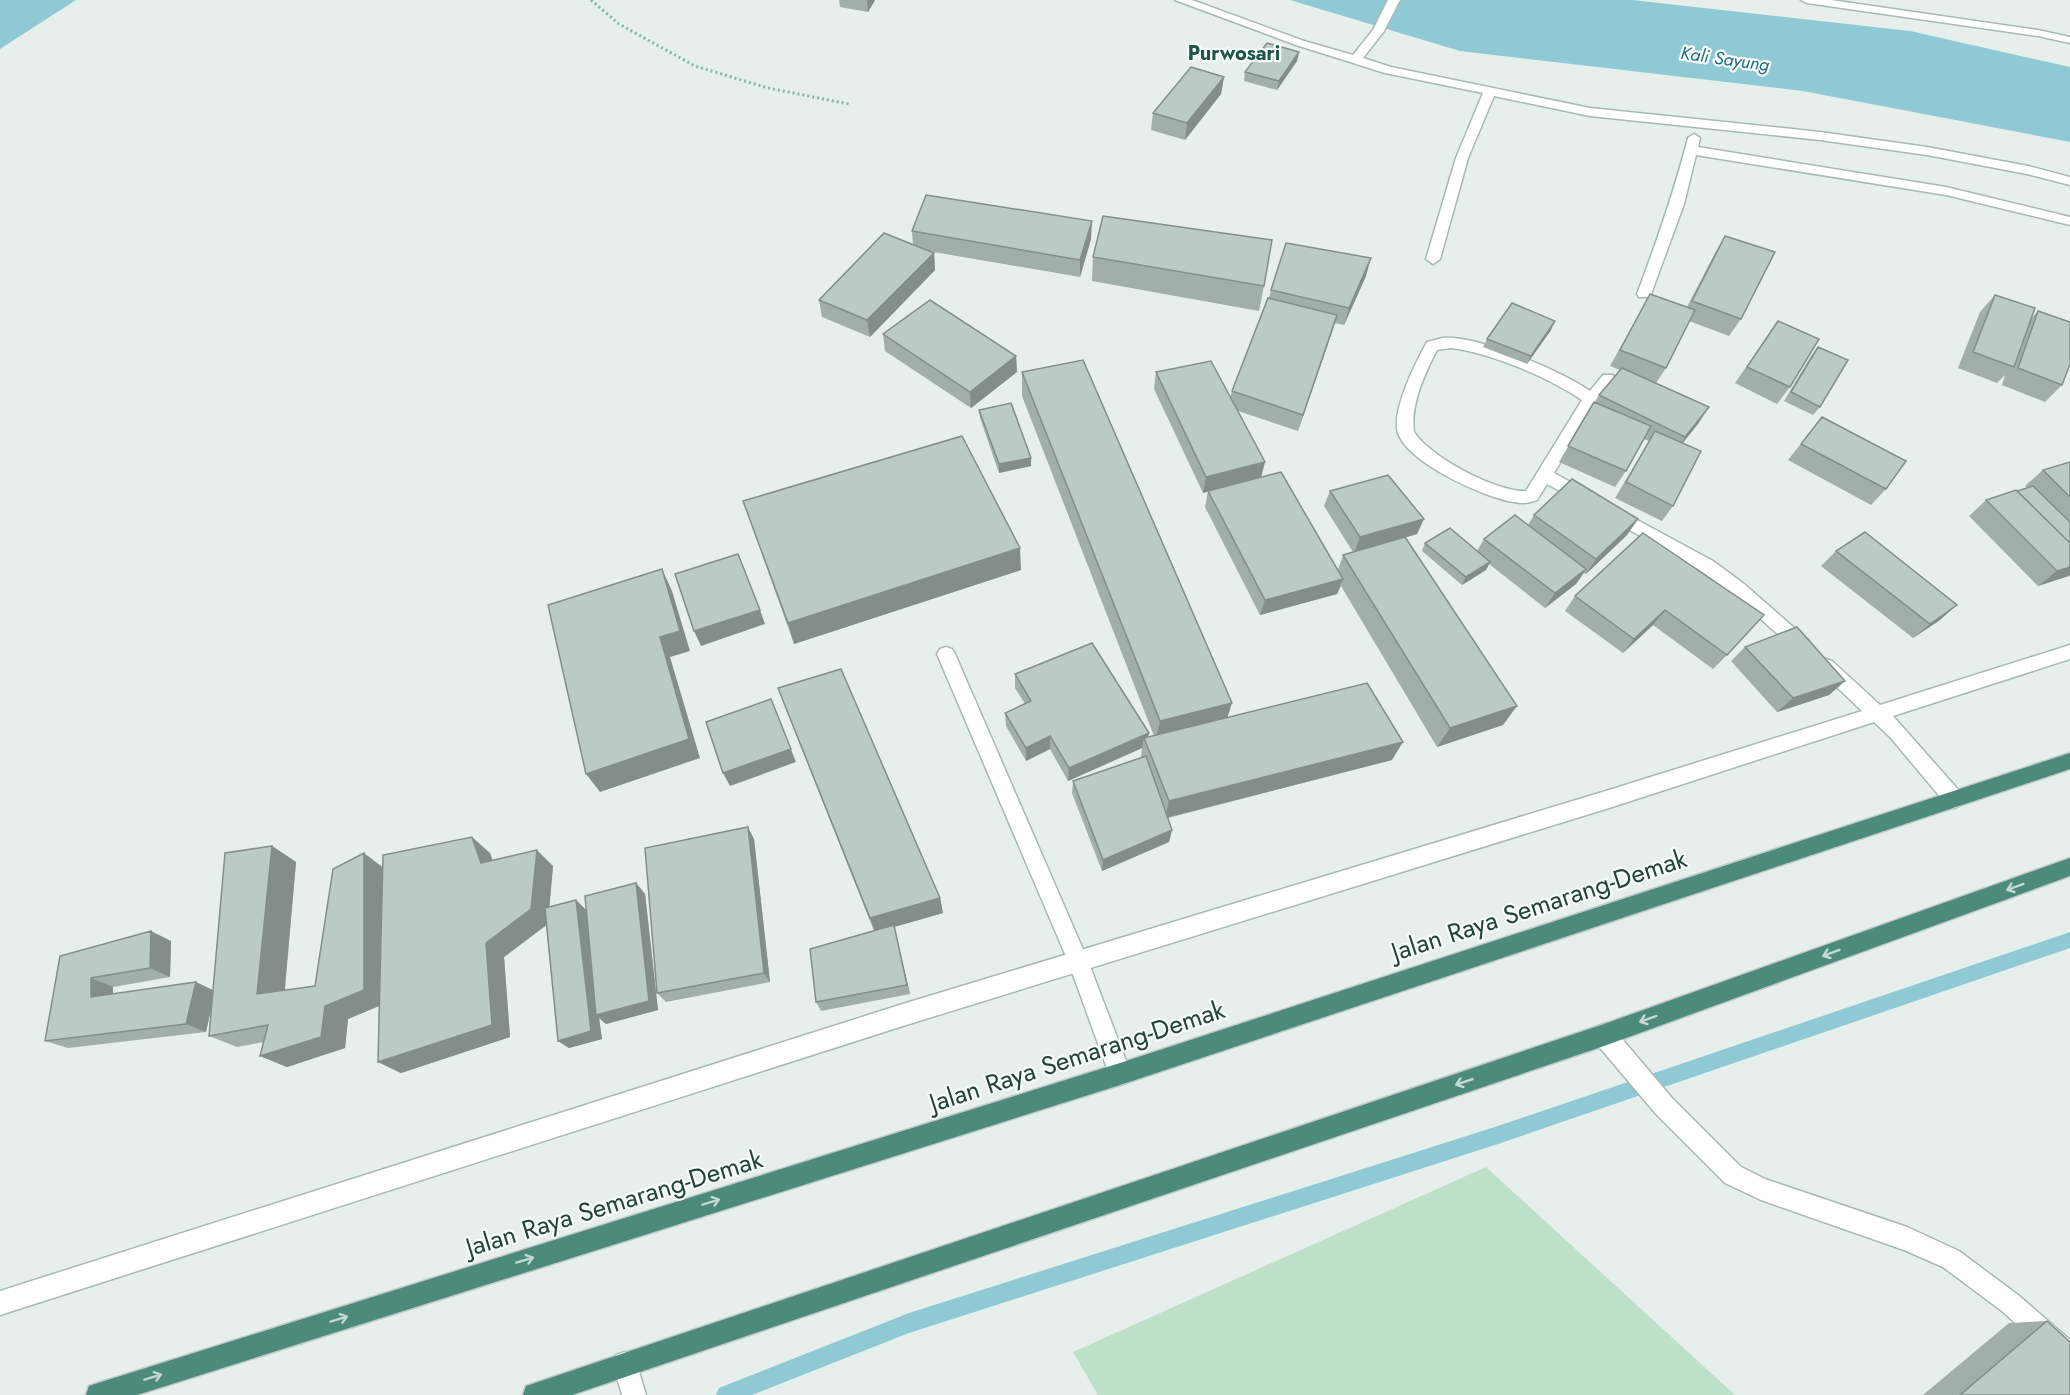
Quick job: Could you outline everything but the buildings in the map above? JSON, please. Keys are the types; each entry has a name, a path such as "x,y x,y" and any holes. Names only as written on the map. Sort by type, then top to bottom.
{"highway":[{"name":"Jalan Raya Semarang-Demak","path":"98,1395 1120,1074 2070,761"},
{"path":"535,1395 1604,1035 2070,867"}],"street":[{"path":"1181,0 1300,43 1389,70 1590,112 1820,136 2028,170 2070,181"},
{"path":"1356,59 1378,32 1394,0"},
{"path":"1807,0 1922,12 2070,40"},
{"path":"1432,260 1462,158 1490,91"},
{"path":"1644,294 1677,204 1698,125"},
{"path":"1690,150 1946,191 2070,221"},
{"path":"1591,399 1569,386 1476,348 1444,342 1432,346 1428,352 1406,416 1406,433 1413,444 1461,474 1509,496 1531,496 1546,476 1591,399 1608,379"},
{"path":"1546,476 1707,566 1738,589 1878,713 1954,799"},
{"path":"0,1303 1078,961 1609,799 2070,652"},
{"path":"946,654 1078,961 1120,1074"},
{"path":"1604,1035 1664,1106 1733,1175 1761,1189 1907,1239 1951,1259 2010,1303 2070,1356"},
{"path":"625,1364 634,1395"}],"path":[{"path":"591,0 619,24 695,66 768,88 849,104"}],"green space":[{"path":"1486,1167 1735,1395 1098,1395 1073,1352"}],"water":[{"path":"0,0 76,0 0,49"},
{"name":"Kali Sayung","path":"1290,0 1632,0 1910,31 2070,67 2070,142 1803,91 1460,51"}],"waterway":[{"path":"726,1395 909,1323 1498,1135 2070,940"}],"district":[{"name":"Purwosari","path":"1234,53"}]}
